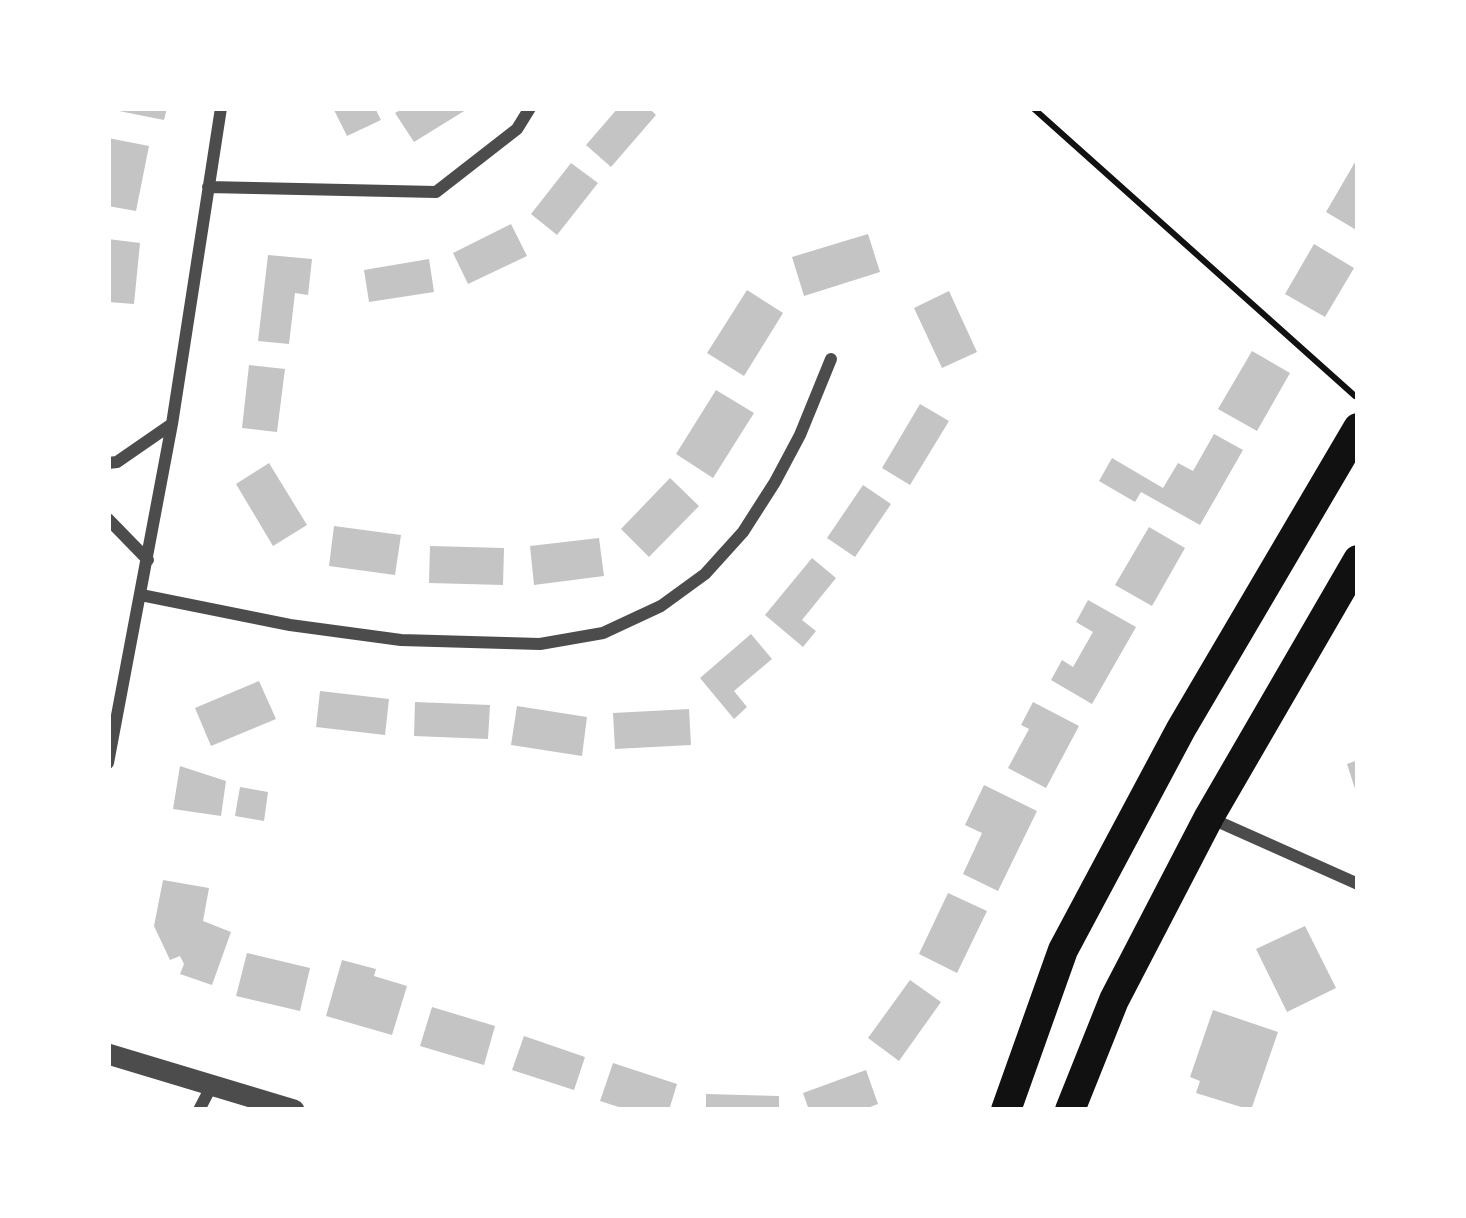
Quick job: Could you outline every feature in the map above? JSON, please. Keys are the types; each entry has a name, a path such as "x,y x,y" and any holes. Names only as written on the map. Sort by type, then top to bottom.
{"highway":[{"path":"1006,1110 1064,950 1181,729 1358,428"},
{"path":"1070,1110 1114,1000 1209,817 1358,560"}],"street":[{"path":"108,764 172,424 221,108"},
{"path":"208,188 436,192 517,129 530,108"},
{"path":"141,596 290,625 401,640 540,644 603,633 661,606 705,574 743,532 800,435 831,359"},
{"path":"108,463 117,462 172,424"},
{"path":"108,519 148,560"},
{"path":"1209,817 1358,884"},
{"path":"108,1054 294,1110"},
{"path":"199,1110 212,1084"}],"path":[{"path":"1033,108 1358,398"}],"building":[{"path":"115,108 167,108 164,120"},
{"path":"333,108 375,108 381,120 347,136"},
{"path":"404,108 469,108 414,142 395,113"},
{"path":"618,108 649,108 656,115 611,167 586,145"},
{"path":"108,138 149,146 136,211 108,206"},
{"path":"1358,157 1358,231 1326,212"},
{"path":"571,163 598,183 557,235 531,214"},
{"path":"511,224 527,256 468,284 453,253"},
{"path":"868,234 880,272 804,296 792,257"},
{"path":"108,239 140,243 134,304 108,302"},
{"path":"1314,244 1354,268 1325,317 1285,294"},
{"path":"268,255 312,259 308,295 295,293 289,344 258,341"},
{"path":"429,259 434,292 369,302 364,270"},
{"path":"747,290 783,313 744,376 707,353"},
{"path":"949,291 977,352 942,368 914,308"},
{"path":"1252,351 1290,373 1257,431 1218,409"},
{"path":"249,365 285,369 277,432 242,428"},
{"path":"716,390 754,413 713,478 676,454"},
{"path":"920,404 949,421 910,485 882,468"},
{"path":"1214,434 1243,450 1200,525 1141,492 1135,502 1099,481 1112,458 1163,488 1178,463 1193,471"},
{"path":"269,463 307,525 273,546 236,484"},
{"path":"670,478 699,506 649,557 621,529"},
{"path":"863,485 891,504 855,557 827,538"},
{"path":"334,526 401,535 395,575 329,566"},
{"path":"1149,527 1185,548 1152,606 1115,585"},
{"path":"599,538 604,576 534,585 530,546"},
{"path":"430,546 504,548 503,585 429,583"},
{"path":"812,558 836,578 802,620 816,631 803,647 765,615"},
{"path":"1088,600 1136,627 1092,704 1051,680 1062,660 1073,667 1093,632 1076,622"},
{"path":"751,634 772,659 734,691 747,707 734,719 700,678"},
{"path":"259,681 276,719 211,746 195,708"},
{"path":"320,691 389,699 385,735 316,727"},
{"path":"415,702 490,705 488,739 414,736"},
{"path":"1033,702 1079,726 1046,788 1008,768 1029,729 1021,725"},
{"path":"517,706 587,717 582,756 511,745"},
{"path":"689,709 691,745 615,749 613,713"},
{"path":"1358,760 1358,795 1357,795 1347,764"},
{"path":"180,766 226,781 221,816 173,809"},
{"path":"984,785 1037,811 998,891 963,874 982,833 965,825"},
{"path":"240,787 268,792 264,821 235,816"},
{"path":"163,880 209,888 203,921 231,932 212,985 180,974 184,964 180,956 170,960 154,926"},
{"path":"948,893 987,911 957,973 919,954"},
{"path":"1305,926 1336,988 1287,1012 1256,949"},
{"path":"247,953 310,968 300,1011 236,996"},
{"path":"342,960 376,969 374,976 407,986 392,1035 326,1016"},
{"path":"910,980 941,1002 899,1061 868,1038"},
{"path":"432,1007 495,1026 484,1065 420,1046"},
{"path":"1213,1010 1278,1032 1251,1110 1196,1093 1200,1081 1190,1077"},
{"path":"524,1036 585,1057 574,1090 512,1070"},
{"path":"613,1063 677,1084 669,1110 628,1110 600,1101"},
{"path":"866,1070 878,1104 862,1110 809,1110 803,1093"},
{"path":"706,1094 779,1096 779,1110 706,1110"}]}
